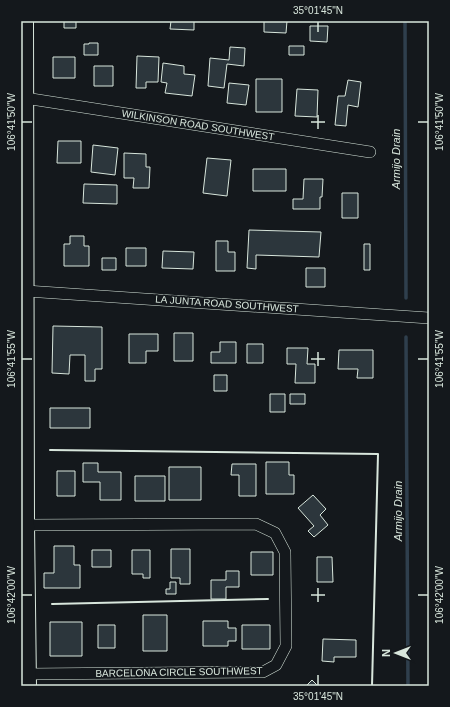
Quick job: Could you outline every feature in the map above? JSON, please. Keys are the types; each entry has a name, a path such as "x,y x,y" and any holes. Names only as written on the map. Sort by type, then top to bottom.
{"street":[{"path":"25,21 26,525 28,680"},
{"name":"WILKINSON ROAD SOUTHWEST","path":"25,98 370,152"},
{"name":"LA JUNTA ROAD SOUTHWEST","path":"26,291 429,318"},
{"name":"BARCELONA CIRCLE SOUTHWEST","path":"26,525 256,524 275,533 285,552 286,646 276,666 263,672 28,680"}],"building":[{"path":"64,21 76,21 76,28 64,28"},
{"path":"171,21 194,21 194,30 170,29"},
{"path":"264,21 287,21 286,33 264,32"},
{"path":"310,26 328,26 327,42 310,41"},
{"path":"98,43 98,55 84,55 84,44"},
{"path":"289,46 304,46 304,55 289,55"},
{"path":"230,47 245,48 244,66 227,64 224,88 208,86 210,58 229,60"},
{"path":"137,56 159,57 158,82 146,82 146,88 136,88"},
{"path":"53,57 75,57 75,78 53,78"},
{"path":"163,63 184,66 184,74 195,75 192,96 165,93 167,83 161,82"},
{"path":"94,66 113,66 113,86 94,86"},
{"path":"256,79 282,79 282,112 256,112"},
{"path":"348,80 361,82 358,107 348,105 346,126 335,125 338,96 345,96"},
{"path":"229,83 249,85 246,105 227,103"},
{"path":"297,89 318,90 317,117 295,116"},
{"path":"58,141 81,141 81,163 57,163"},
{"path":"93,145 118,148 115,175 91,172"},
{"path":"124,153 146,154 146,167 150,167 149,188 133,188 134,178 124,178"},
{"path":"207,158 231,160 227,196 203,193"},
{"path":"253,169 286,169 286,191 253,191"},
{"path":"304,179 323,179 320,209 293,209 293,199 303,199"},
{"path":"84,184 117,185 117,204 83,203"},
{"path":"342,193 358,193 358,218 342,218"},
{"path":"249,230 321,232 319,257 256,255 256,269 247,268"},
{"path":"70,236 84,236 84,246 89,246 89,266 64,266 64,244 70,244"},
{"path":"216,241 228,241 228,252 235,252 235,271 216,271"},
{"path":"364,244 370,244 370,270 364,270"},
{"path":"126,248 146,248 146,266 126,266"},
{"path":"163,251 194,252 193,269 162,268"},
{"path":"102,258 116,258 116,270 102,270"},
{"path":"306,268 325,268 325,287 306,287"},
{"path":"53,326 102,327 102,369 95,369 95,381 85,381 85,355 70,355 69,374 52,373"},
{"path":"174,333 193,333 193,361 174,361"},
{"path":"129,334 158,334 158,351 146,351 146,363 129,363"},
{"path":"220,342 236,342 236,363 211,363 211,352 220,352"},
{"path":"247,344 263,344 263,363 247,363"},
{"path":"287,348 308,348 307,364 315,364 315,383 295,383 296,364 287,364"},
{"path":"339,350 373,350 373,378 357,378 358,369 338,369"},
{"path":"214,375 227,375 227,391 214,391"},
{"path":"270,394 285,394 285,412 270,412"},
{"path":"290,394 305,394 305,404 290,404"},
{"path":"50,408 90,408 90,428 50,428"},
{"path":"266,462 289,462 289,475 294,475 294,494 266,494"},
{"path":"83,463 98,463 98,472 121,472 121,500 100,500 100,482 83,482"},
{"path":"232,464 256,464 256,496 239,496 239,475 231,475"},
{"path":"169,467 201,467 201,500 169,500"},
{"path":"57,471 75,471 75,496 57,496"},
{"path":"135,476 165,476 165,501 135,501"},
{"path":"313,495 326,509 320,515 328,525 314,537 308,531 314,526 298,508"},
{"path":"54,546 74,546 74,565 80,565 80,588 44,588 44,573 54,573"},
{"path":"171,549 190,549 190,584 180,584 180,578 171,578"},
{"path":"92,550 111,550 111,567 92,567"},
{"path":"132,550 150,550 150,578 143,578 143,574 132,574"},
{"path":"251,552 273,552 273,575 251,575"},
{"path":"317,557 332,557 333,582 317,582"},
{"path":"226,571 239,571 239,587 226,587 226,599 211,599 211,580 226,580"},
{"path":"170,582 176,582 176,594 166,594 166,589 170,589"},
{"path":"143,615 167,615 167,651 143,651"},
{"path":"203,621 228,621 228,628 236,628 236,641 228,641 228,646 203,646"},
{"path":"50,622 82,622 82,656 50,656"},
{"path":"98,625 115,625 115,648 98,648"},
{"path":"242,625 270,625 270,649 242,649"},
{"path":"323,639 356,640 356,657 334,657 334,662 322,661"},
{"path":"312,680 318,686 306,686"}],"waterway":[{"name":"Armijo Drain","path":"405,21 406,298"},
{"name":"Armijo Drain","path":"406,337 408,686"}],"wall":[{"path":"50,450 378,454 372,686"},
{"path":"52,604 268,599"}]}
